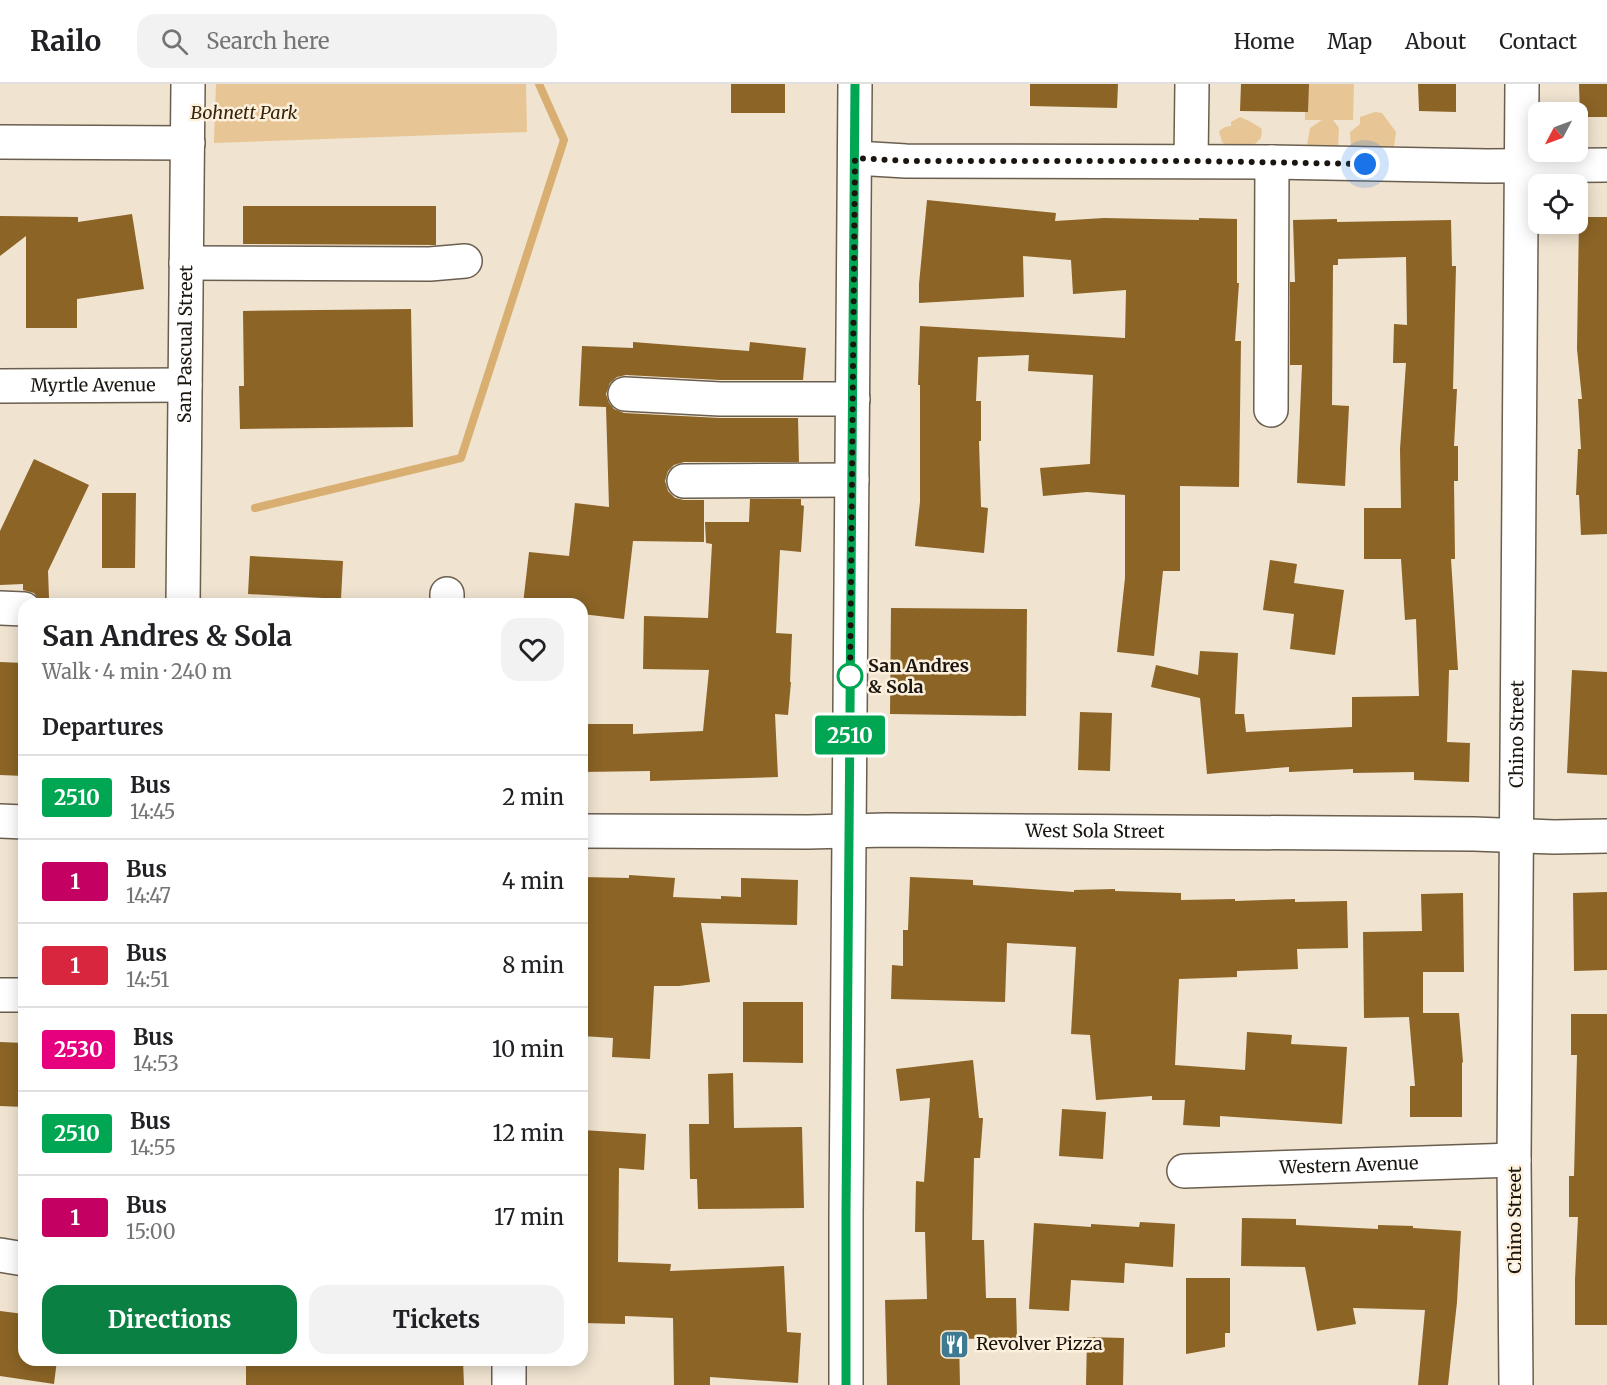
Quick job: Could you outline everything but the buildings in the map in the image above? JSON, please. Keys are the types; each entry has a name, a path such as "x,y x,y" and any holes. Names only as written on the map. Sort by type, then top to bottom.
{"street":[{"name":"San Pascual Street","path":"183,598 188,84"},
{"path":"846,1385 855,84"},
{"path":"1191,161 1192,84"},
{"name":"Chino Street","path":"1516,1385 1514,1160 1522,84"},
{"path":"0,142 188,143"},
{"path":"855,158 906,161 1607,165"},
{"path":"1271,410 1272,162"},
{"path":"186,263 430,264 465,261"},
{"name":"Myrtle Avenue","path":"0,386 185,384"},
{"path":"625,394 720,399 853,399"},
{"path":"684,481 852,480"},
{"path":"0,608 18,609"},
{"path":"0,821 18,822"},
{"name":"West Sola Street","path":"588,831 886,830 1607,836"},
{"path":"0,995 18,995"},
{"name":"Western Avenue","path":"1184,1171 1514,1160"},
{"path":"0,1255 18,1258"},
{"path":"509,1366 509,1385"}],"green space":[{"name":"Bohnett Park","path":"216,84 526,84 527,132 214,143"},
{"path":"1305,84 1354,84 1353,120 1333,120 1339,128 1338,146 1329,154 1307,145 1310,128 1322,120 1305,120"},
{"path":"1375,112 1382,113 1396,132 1394,146 1367,155 1351,146 1350,132 1360,124 1360,117"},
{"path":"1240,117 1262,129 1261,138 1240,154 1222,142 1219,131 1231,126 1231,122"}],"waterway":[{"path":"255,508 461,458 564,140 539,84"}],"bus line":[{"name":"2510","path":"846,1385 855,84"}],"place":[{"name":"San Andres & Sola","path":"850,676"},
{"name":"Revolver Pizza","path":"955,1344"}],"route":[{"path":"850,676 850,683 855,158 906,161 1191,161 1365,164"}]}
